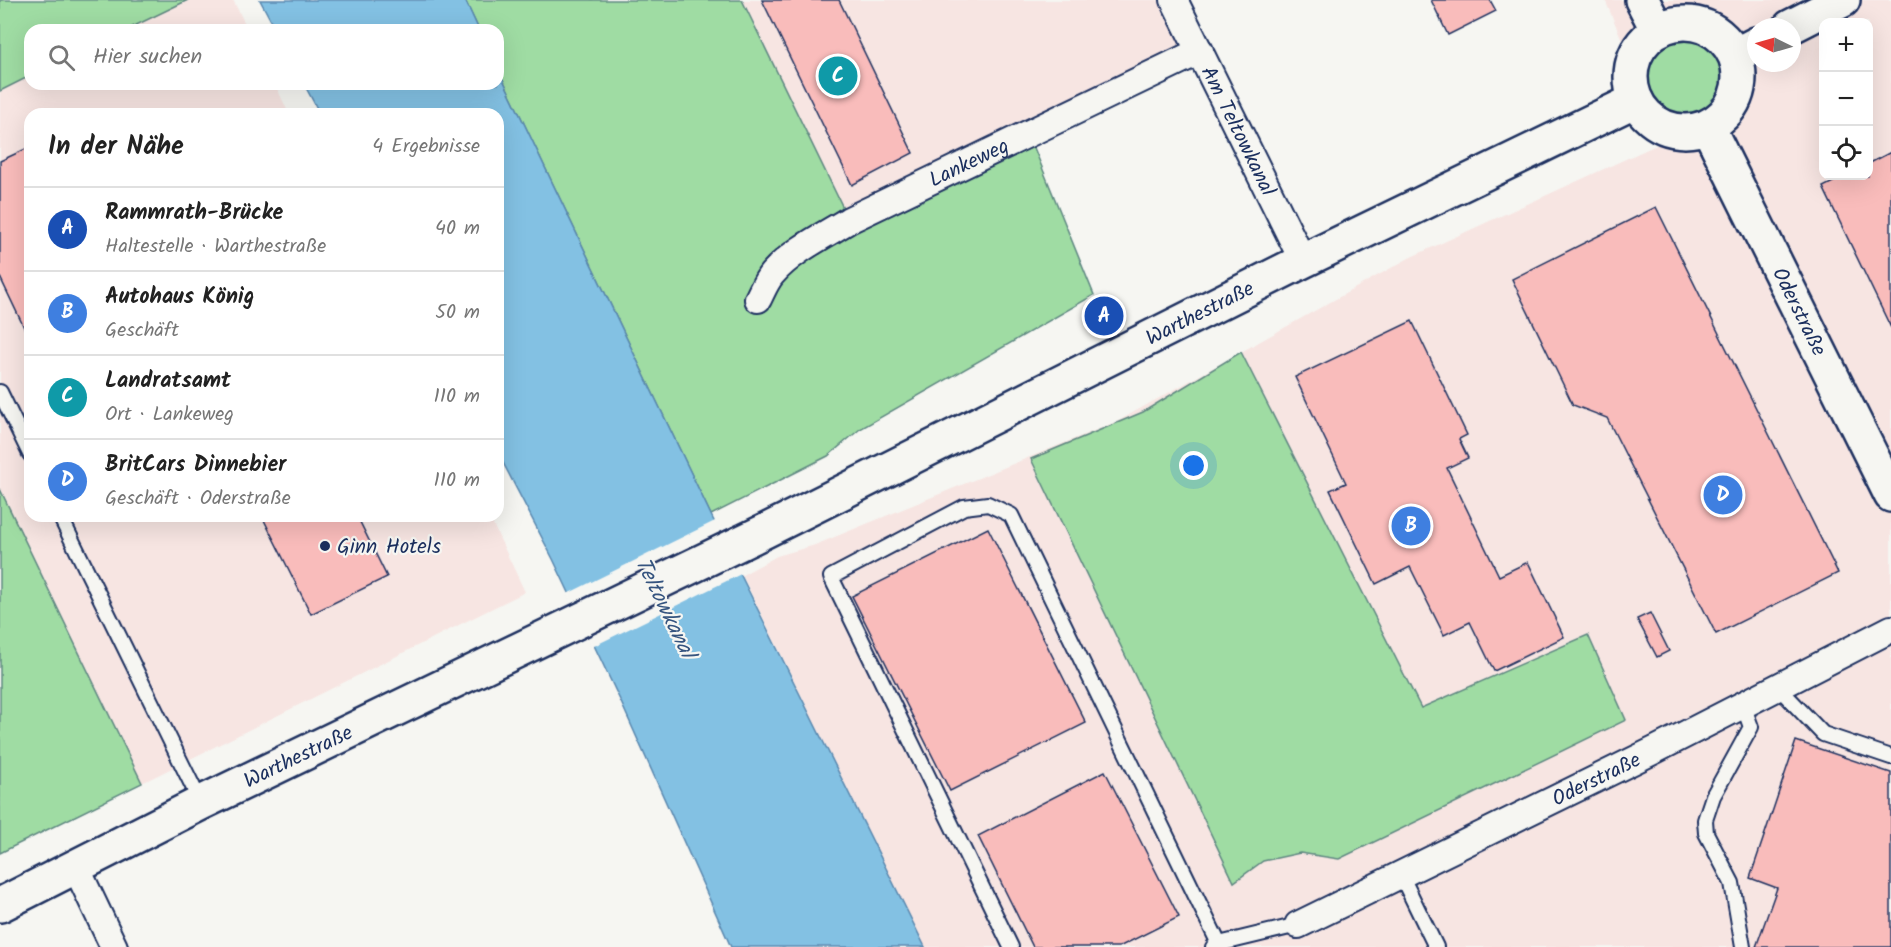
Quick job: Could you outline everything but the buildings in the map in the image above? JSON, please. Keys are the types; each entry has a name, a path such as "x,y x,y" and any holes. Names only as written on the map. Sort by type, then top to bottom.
{"street":[{"name":"Am Teltowkanal","path":"1174,0 1303,261"},
{"path":"1642,0 1657,29"},
{"path":"1801,22 1844,0"},
{"path":"1677,23 1695,24 1745,49 1739,71 1738,88 1732,104 1722,117 1708,127 1692,131 1675,130 1659,124 1646,114 1636,100 1632,84 1632,67 1638,52 1657,29 1677,23"},
{"name":"Lankeweg","path":"758,299 771,275 810,243 849,220 1200,51"},
{"name":"Warthestraße","path":"0,904 201,803 765,531 1303,261 1636,100"},
{"name":"Oderstraße","path":"1708,127 1891,495"},
{"name":"Oderstraße","path":"1298,925 1743,705 1891,629"},
{"path":"76,867 114,947"}],"lane":[{"path":"0,392 24,442"},
{"path":"1011,947 831,577 964,507 988,504 1011,515 1216,945 1298,925"},
{"path":"63,522 201,803"},
{"path":"1778,687 1822,735 1891,757"},
{"path":"1743,705 1751,727 1713,796 1705,819 1706,833 1732,883 1743,947"},
{"path":"1401,875 1436,947"}],"shaded area":[{"path":"188,0 233,0 245,24 138,24"},
{"path":"742,0 1174,0 1200,51 849,220"},
{"path":"1605,0 1891,0 1891,947 925,947 742,575 777,556 815,545 1118,421 1409,258 1665,141"},
{"path":"24,79 24,90 278,90 286,108 24,108 24,522 492,522 525,592 142,783 0,489 0,91"}],"green space":[{"path":"0,0 188,0 138,24 24,24 24,79 0,91"},
{"path":"465,0 742,0 849,220 1028,133 1094,295 860,429 828,456 711,515 504,82 504,24 476,24"},
{"path":"1685,40 1706,46 1716,56 1722,77 1716,98 1706,108 1685,114 1664,108 1654,98 1648,77 1654,56 1664,46"},
{"path":"1241,352 1421,708 1588,635 1626,720 1339,859 1300,853 1263,861 1234,882 1031,459 1143,412"},
{"path":"0,489 142,783 0,853"}],"water":[{"path":"260,0 465,0 476,24 273,24"},
{"name":"Teltowkanal","path":"504,82 711,515 925,947 731,947 620,700 553,559 504,465 504,108 317,108 307,90 504,90"}],"pier":[{"path":"717,520 745,572 592,647 567,594"}],"place":[{"name":"Landratsamt","path":"838,76"},
{"name":"Rammrath-Brücke","path":"1104,316"},
{"name":"BritCars Dinnebier","path":"1723,495"},
{"name":"Autohaus König","path":"1411,526"},
{"name":"Ginn Hotels","path":"325,546"}]}
